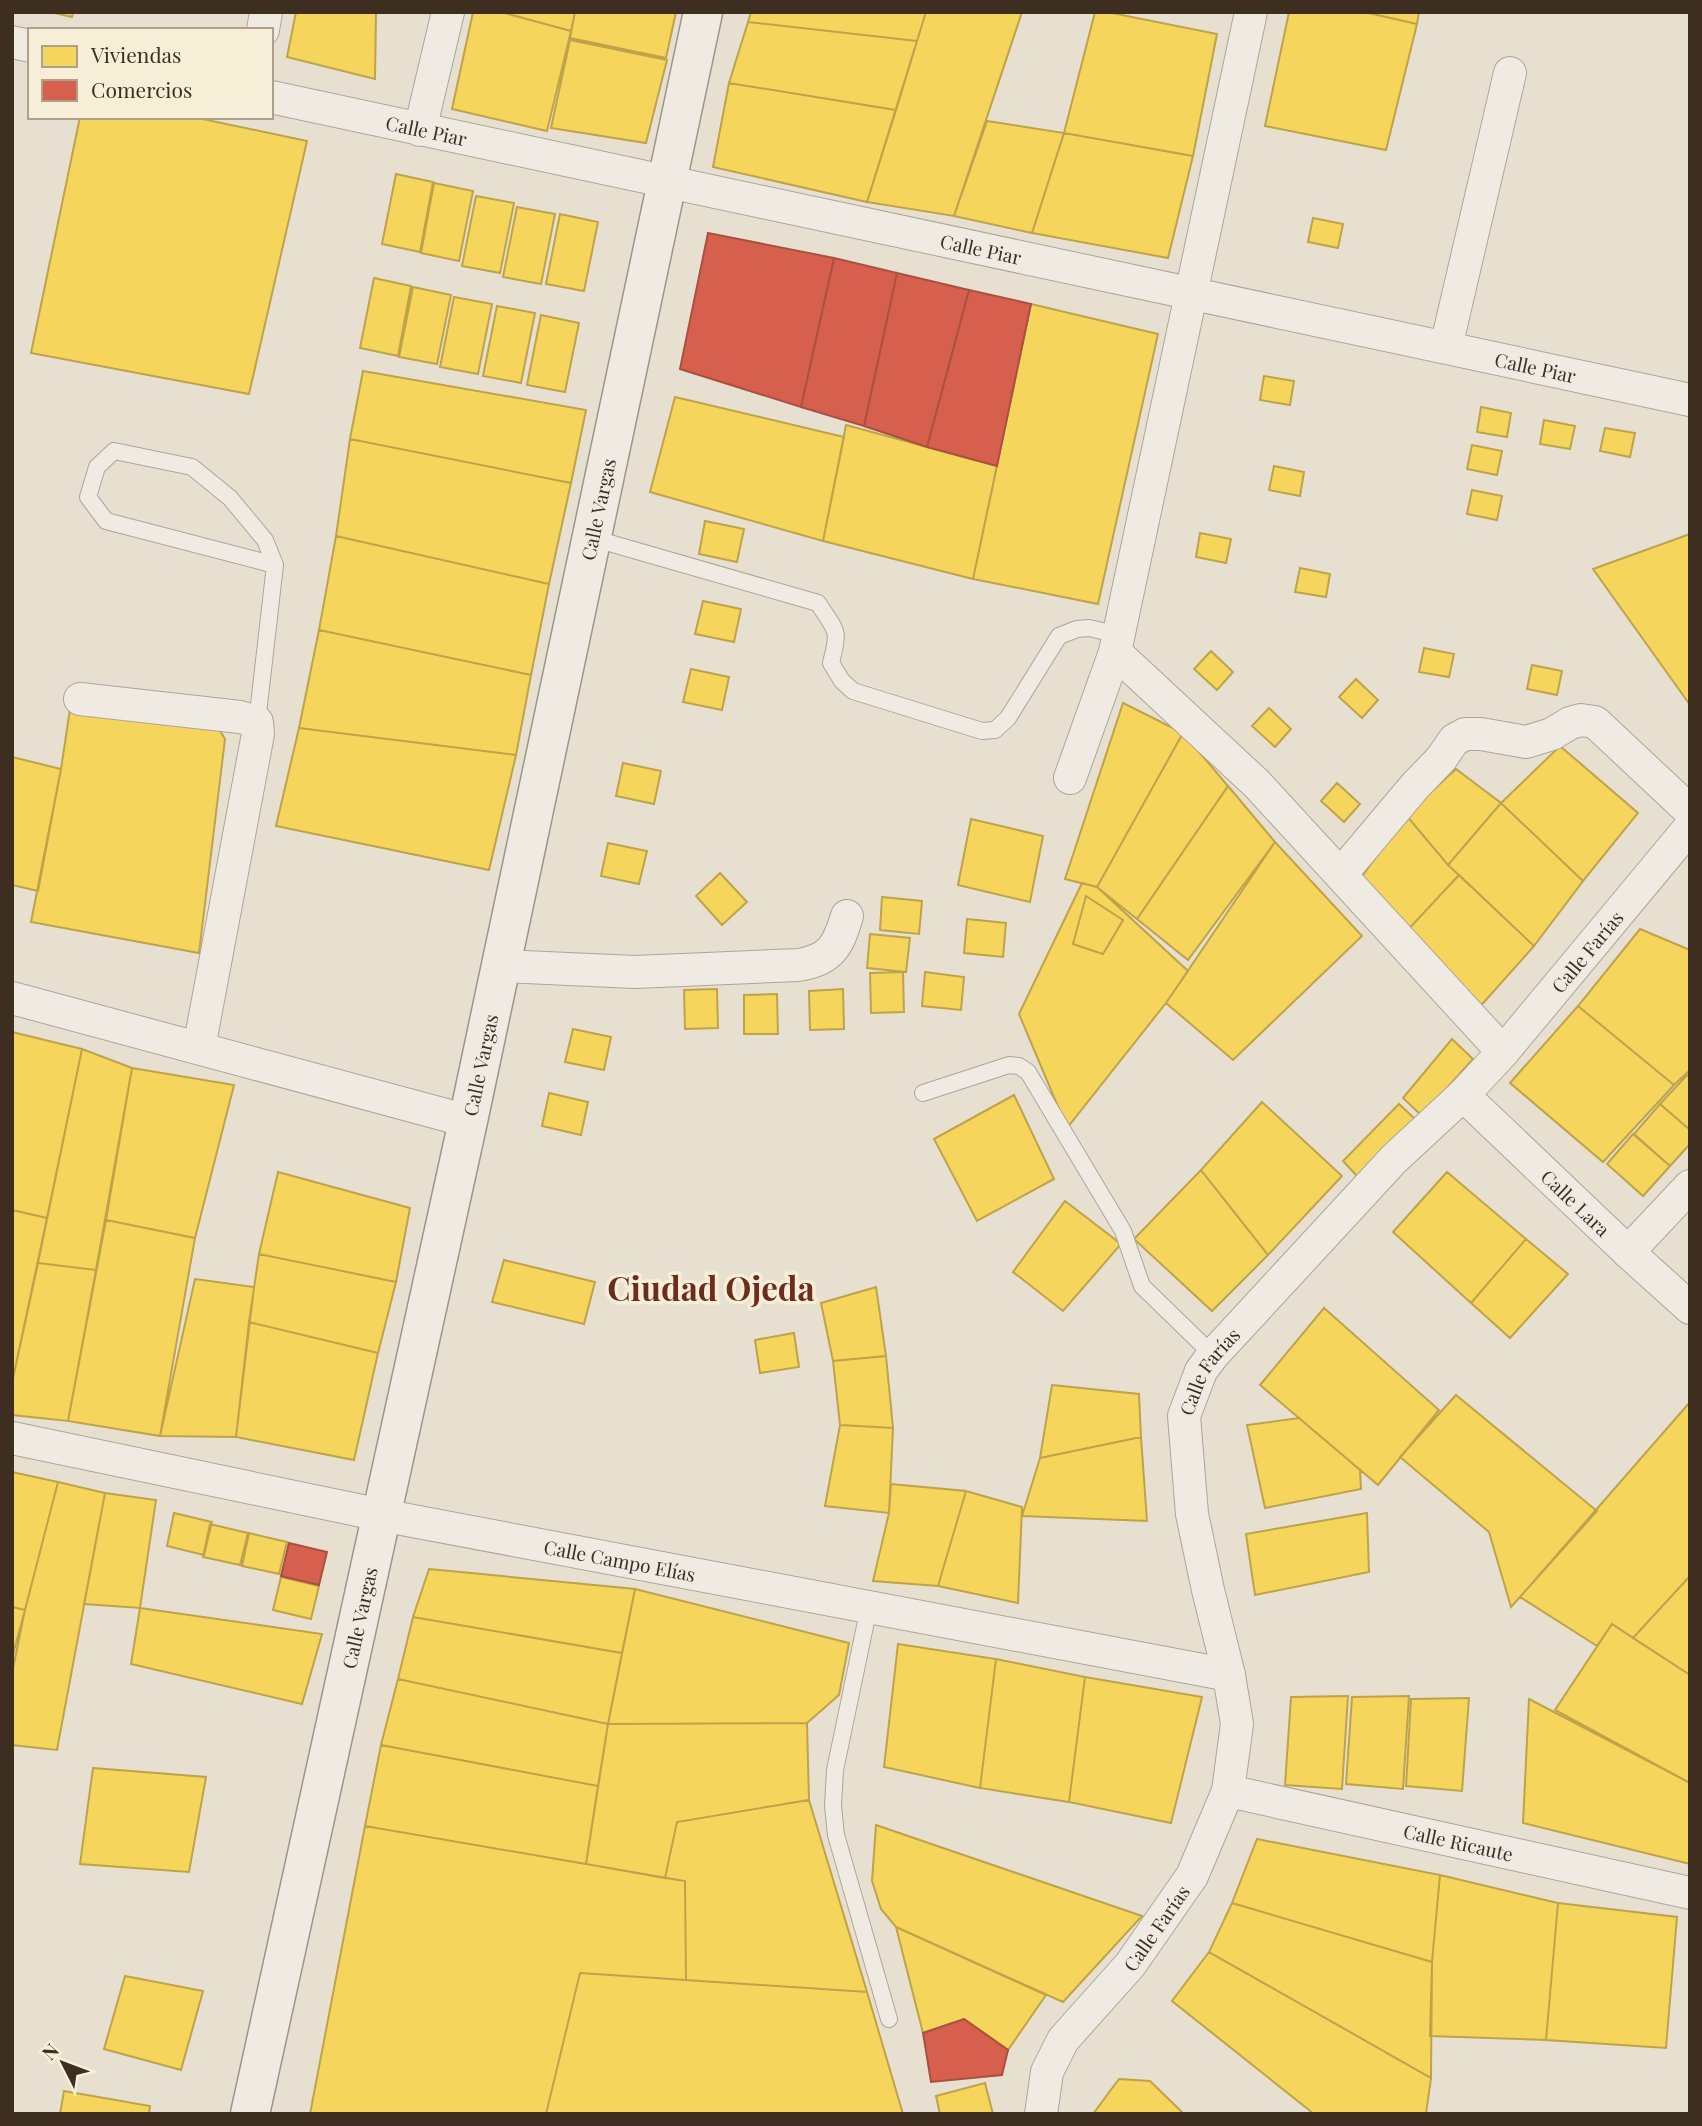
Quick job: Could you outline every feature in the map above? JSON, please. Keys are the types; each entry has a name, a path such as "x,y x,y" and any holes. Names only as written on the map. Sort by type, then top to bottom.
{"street":[{"path":"420,130 448,12"},
{"name":"Calle Vargas","path":"250,2114 468,1121 703,12"},
{"path":"1070,778 1117,644 1251,12"},
{"path":"1446,347 1510,73"},
{"name":"Calle Piar","path":"273,97 1690,400"},
{"path":"1117,644 1257,784 1503,1052"},
{"path":"80,699 240,717 257,722 256,748 199,1048"},
{"path":"1341,874 1441,759 1454,740 1465,734 1526,742 1552,734 1570,723 1581,720 1595,722 1690,811"},
{"name":"Calle Farías","path":"1041,2114 1047,2072 1063,2040 1130,1965 1192,1876 1228,1791 1237,1724 1229,1675 1192,1514 1184,1416 1201,1371 1394,1159 1463,1095 1503,1052 1690,827"},
{"path":"501,965 635,972 798,965 815,962 828,953 839,940 847,916"},
{"path":"12,998 468,1121"},
{"name":"Calle Lara","path":"1463,1095 1690,1308"},
{"path":"1628,1252 1690,1186"},
{"name":"Calle Campo Elías","path":"12,1438 381,1515 1229,1675"},
{"name":"Calle Ricaute","path":"1228,1791 1690,1893"}],"lane":[{"path":"257,722 275,565 265,540 230,498 192,467 114,451 97,467 88,498 106,521 275,565"},
{"path":"591,538 818,603 835,626 837,638 831,663 842,681 853,691 982,731 995,730 1008,718 1059,636 1077,629 1089,628 1117,644"},
{"path":"923,1093 1009,1065 1019,1066 1028,1072 1123,1231 1142,1286 1213,1355"},
{"path":"869,1607 835,1770 833,1806 836,1835 889,2020"}],"building: Viviendas":[{"path":"50,12 73,12 72,17"},
{"path":"296,12 376,12 375,79 287,57"},
{"path":"473,12 501,12 571,31 547,131 452,109"},
{"path":"501,12 575,12 571,31"},
{"path":"575,12 676,12 666,58 570,38"},
{"path":"751,12 926,12 917,41 748,22"},
{"path":"926,12 1022,12 954,216 867,202"},
{"path":"1095,12 1107,12 1217,34 1193,156 1064,133"},
{"path":"1289,12 1364,12 1417,24 1386,150 1265,126"},
{"path":"1364,12 1419,12 1417,24"},
{"path":"748,22 917,41 896,110 729,83"},
{"path":"570,40 667,60 646,143 551,128"},
{"path":"729,83 896,110 867,202 713,167"},
{"path":"80,119 202,119 307,141 249,394 31,353"},
{"path":"987,121 1064,133 1032,233 954,216"},
{"path":"1064,133 1193,156 1168,258 1032,233"},
{"path":"396,174 433,182 420,252 382,244"},
{"path":"434,183 473,191 459,261 421,253"},
{"path":"476,196 514,203 500,273 462,266"},
{"path":"517,207 555,214 541,284 503,277"},
{"path":"560,214 598,222 584,291 546,284"},
{"path":"1313,218 1343,224 1338,248 1308,242"},
{"path":"374,278 411,286 398,356 360,348"},
{"path":"413,287 451,295 437,364 399,357"},
{"path":"454,297 492,304 478,374 440,367"},
{"path":"1031,304 1158,334 1098,604 973,579"},
{"path":"497,306 535,313 521,383 483,376"},
{"path":"541,315 579,323 565,392 527,385"},
{"path":"363,371 586,410 571,483 350,439"},
{"path":"1264,376 1294,381 1290,405 1260,400"},
{"path":"675,397 844,437 823,541 650,492"},
{"path":"1481,407 1511,413 1507,437 1477,432"},
{"path":"1544,420 1575,426 1570,449 1540,444"},
{"path":"846,425 997,466 973,579 823,541"},
{"path":"1605,428 1635,433 1630,457 1600,451"},
{"path":"350,439 571,483 549,584 336,536"},
{"path":"1472,445 1502,451 1497,475 1467,469"},
{"path":"1274,466 1304,472 1300,496 1269,490"},
{"path":"1472,490 1502,496 1497,520 1467,514"},
{"path":"705,521 744,529 737,562 699,554"},
{"path":"1200,533 1231,539 1226,563 1196,557"},
{"path":"1690,534 1690,705 1593,569"},
{"path":"336,536 549,584 531,675 319,630"},
{"path":"1300,568 1330,574 1326,597 1295,592"},
{"path":"703,601 741,609 734,642 695,634"},
{"path":"319,630 531,675 516,755 299,728"},
{"path":"1424,648 1454,654 1449,677 1419,672"},
{"path":"1211,651 1233,672 1217,690 1194,669"},
{"path":"1532,665 1562,671 1557,695 1527,689"},
{"path":"691,669 729,677 722,710 683,702"},
{"path":"1356,679 1378,700 1362,718 1339,697"},
{"path":"1123,703 1183,733 1097,887 1065,879"},
{"path":"1269,708 1291,729 1275,747 1252,726"},
{"path":"70,709 219,729 225,739 199,953 31,922"},
{"path":"299,728 516,755 489,870 276,826"},
{"path":"1183,733 1228,786 1137,919 1097,887"},
{"path":"1560,746 1638,813 1583,881 1501,803"},
{"path":"12,757 61,769 38,891 12,885"},
{"path":"623,763 661,771 654,804 616,796"},
{"path":"1456,769 1501,803 1448,865 1406,815"},
{"path":"1337,783 1360,804 1344,822 1321,801"},
{"path":"1228,786 1275,842 1188,960 1137,919"},
{"path":"1501,803 1583,881 1534,946 1448,865"},
{"path":"1406,815 1459,875 1403,935 1358,882"},
{"path":"971,819 1043,836 1030,902 958,885"},
{"path":"1275,842 1362,936 1233,1060 1166,1003"},
{"path":"608,843 647,851 639,884 601,876"},
{"path":"720,873 747,902 722,925 696,896"},
{"path":"1459,875 1534,946 1477,1010 1403,935"},
{"path":"1082,883 1097,887 1188,971 1166,1003 1067,1128 1019,1014"},
{"path":"1086,896 1123,920 1103,954 1073,944"},
{"path":"882,897 922,901 919,934 880,930"},
{"path":"967,919 1006,923 1003,957 964,953"},
{"path":"1640,929 1690,950 1690,1070 1674,1085 1578,1006"},
{"path":"870,934 910,938 906,972 867,968"},
{"path":"903,972 904,1012 871,1013 870,973"},
{"path":"925,972 964,977 961,1010 922,1006"},
{"path":"717,989 718,1028 685,1029 684,990"},
{"path":"843,989 844,1029 810,1030 809,991"},
{"path":"777,994 778,1034 744,1034 744,995"},
{"path":"1578,1006 1674,1085 1603,1162 1510,1083"},
{"path":"573,1029 611,1037 604,1070 565,1062"},
{"path":"12,1032 82,1049 47,1218 12,1210"},
{"path":"1452,1039 1473,1059 1422,1116 1403,1098"},
{"path":"82,1049 132,1068 96,1270 38,1263"},
{"path":"132,1068 234,1085 195,1238 106,1220"},
{"path":"1687,1075 1690,1077 1690,1130 1660,1104"},
{"path":"549,1093 588,1102 581,1135 542,1126"},
{"path":"1014,1095 1054,1179 977,1221 934,1139"},
{"path":"1262,1102 1342,1176 1268,1255 1201,1170"},
{"path":"1399,1104 1415,1119 1357,1176 1343,1161"},
{"path":"1660,1104 1690,1130 1690,1144 1670,1166 1634,1134"},
{"path":"1633,1134 1670,1166 1643,1196 1607,1164"},
{"path":"1201,1170 1268,1255 1212,1311 1134,1239"},
{"path":"278,1172 410,1208 396,1282 259,1254"},
{"path":"1447,1172 1526,1239 1471,1303 1393,1232"},
{"path":"1065,1201 1121,1244 1063,1311 1013,1272"},
{"path":"12,1210 47,1218 12,1383"},
{"path":"106,1220 195,1238 160,1436 68,1421"},
{"path":"1526,1239 1568,1274 1510,1338 1471,1303"},
{"path":"259,1254 396,1282 378,1353 249,1322"},
{"path":"504,1260 595,1282 584,1324 492,1302"},
{"path":"38,1263 96,1270 68,1421 12,1415 12,1383"},
{"path":"195,1279 254,1287 236,1437 160,1436"},
{"path":"876,1287 886,1356 833,1361 821,1303"},
{"path":"1324,1308 1439,1410 1378,1485 1260,1385"},
{"path":"249,1322 378,1353 354,1460 236,1437"},
{"path":"794,1333 799,1367 760,1373 755,1340"},
{"path":"886,1356 893,1428 840,1425 833,1361"},
{"path":"1052,1385 1139,1394 1141,1437 1040,1458"},
{"path":"1456,1395 1597,1511 1511,1607 1489,1532 1400,1457"},
{"path":"1690,1402 1690,1576 1633,1638 1612,1624 1597,1646 1520,1597"},
{"path":"1299,1418 1360,1470 1361,1489 1265,1508 1247,1425"},
{"path":"840,1425 893,1428 889,1513 825,1506"},
{"path":"1141,1437 1147,1521 1022,1516 1040,1458"},
{"path":"12,1472 58,1482 25,1610 12,1607"},
{"path":"58,1482 105,1493 57,1750 12,1745 12,1673 25,1610"},
{"path":"891,1484 966,1491 938,1586 873,1581 889,1513"},
{"path":"966,1491 1022,1507 1018,1603 938,1586"},
{"path":"105,1493 156,1500 140,1608 84,1604"},
{"path":"174,1513 212,1522 204,1555 167,1546"},
{"path":"1367,1513 1369,1572 1255,1595 1246,1534"},
{"path":"210,1524 248,1533 240,1565 203,1557"},
{"path":"249,1533 287,1542 279,1574 242,1566"},
{"path":"429,1569 635,1589 622,1653 413,1617"},
{"path":"1690,1576 1690,1675 1633,1638"},
{"path":"281,1577 319,1586 311,1619 273,1610"},
{"path":"635,1589 849,1643 839,1695 807,1723 608,1724"},
{"path":"12,1607 25,1610 12,1658"},
{"path":"140,1608 322,1634 302,1704 131,1664"},
{"path":"413,1617 622,1653 608,1724 398,1679"},
{"path":"1612,1624 1690,1675 1690,1783 1555,1710"},
{"path":"898,1644 996,1659 980,1788 884,1767"},
{"path":"996,1659 1085,1677 1069,1802 980,1788"},
{"path":"1085,1677 1202,1697 1171,1823 1069,1802"},
{"path":"398,1679 608,1724 598,1786 381,1745"},
{"path":"1348,1696 1342,1789 1285,1785 1291,1697"},
{"path":"1409,1696 1403,1789 1346,1784 1352,1697"},
{"path":"1469,1698 1462,1791 1406,1786 1411,1699"},
{"path":"1529,1699 1690,1783 1690,1864 1523,1823"},
{"path":"807,1723 809,1800 677,1822 665,1878 586,1864 608,1724"},
{"path":"381,1745 598,1786 586,1864 365,1826"},
{"path":"93,1768 206,1777 189,1872 80,1864"},
{"path":"809,1800 867,1992 686,1980 685,1881 665,1878 677,1822"},
{"path":"876,1825 1142,1916 1063,2002 896,1927 881,1909 872,1881"},
{"path":"365,1826 685,1881 686,1980 580,1973 546,2114 310,2114"},
{"path":"1257,1839 1440,1875 1432,1962 1232,1903"},
{"path":"1440,1875 1558,1903 1546,2040 1430,2036 1432,1962"},
{"path":"1232,1903 1432,1962 1431,2078 1209,1952"},
{"path":"1558,1903 1677,1917 1666,2048 1546,2040"},
{"path":"896,1927 1046,1995 1008,2050 964,2019 923,2033"},
{"path":"1209,1952 1431,2078 1426,2114 1314,2114 1172,2001"},
{"path":"580,1973 867,1992 903,2114 546,2114"},
{"path":"125,1976 203,1991 181,2070 104,2049"},
{"path":"1119,2079 1150,2081 1184,2114 1093,2114"},
{"path":"985,2083 993,2114 940,2114 936,2096"},
{"path":"64,2091 150,2106 149,2114 60,2114"}],"building: Comercios":[{"path":"708,233 834,258 801,407 680,369"},
{"path":"834,258 897,273 864,426 801,407"},
{"path":"897,273 969,290 927,447 864,426"},
{"path":"969,290 1031,304 997,466 927,447"},
{"path":"289,1543 327,1552 319,1585 281,1576"},
{"path":"964,2019 1008,2050 1002,2075 931,2082 923,2033"}],"district":[{"name":"Ciudad Ojeda","path":"711,1287"}]}
